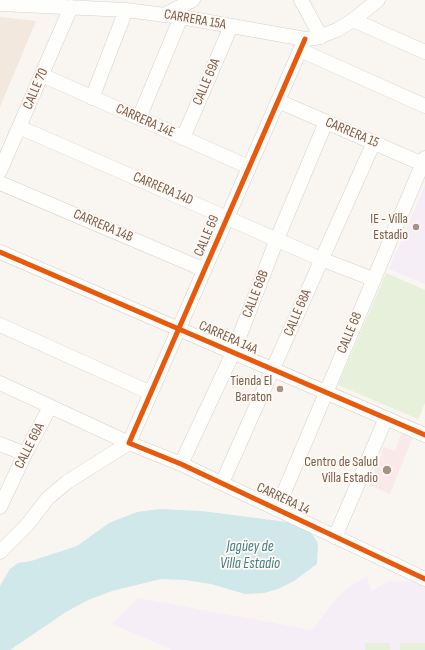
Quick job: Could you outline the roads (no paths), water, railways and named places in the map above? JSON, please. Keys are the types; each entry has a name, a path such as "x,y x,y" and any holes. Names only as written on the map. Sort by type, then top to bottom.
{"street":[{"path":"164,15 193,0"},
{"path":"301,0 321,37"},
{"name":"CARRERA 15A","path":"303,45 353,20 372,2"},
{"name":"CARRERA 15A","path":"0,4 71,7 106,4 126,10 181,17 231,26 303,45 425,106"},
{"name":"CALLE 70","path":"0,171 71,7"},
{"path":"92,98 126,10"},
{"path":"139,118 181,17"},
{"path":"353,20 425,52"},
{"name":"CALLE 69A","path":"183,138 231,26"},
{"name":"CALLE 69","path":"129,443 303,45"},
{"name":"CARRERA 14E","path":"42,75 249,167"},
{"name":"CARRERA 15","path":"278,101 424,162"},
{"name":"CALLE 68B","path":"182,464 233,353 277,239 326,122"},
{"name":"CARRERA 14D","path":"19,127 228,217 321,260 372,279"},
{"name":"CALLE 68A","path":"222,484 274,371 321,260 374,142"},
{"name":"CALLE 68","path":"277,509 372,279 424,162"},
{"name":"CARRERA 14B","path":"0,183 205,270"},
{"name":"CARRERA 14A","path":"0,252 425,435"},
{"path":"0,326 152,393"},
{"name":"CARRERA 14","path":"0,383 129,443 182,464 425,579"},
{"name":"CALLE 69A","path":"1,503 24,454 50,407"},
{"path":"335,537 386,418"},
{"path":"0,552 27,525 48,498 67,482 129,443"},
{"path":"0,444 24,454"}],"water":[{"name":"Jagüey de Villa Estadio","path":"160,509 202,511 295,523 309,530 318,543 317,564 294,581 278,589 264,593 245,594 211,584 185,580 161,579 112,591 88,600 66,612 10,650 0,650 0,586 10,569 18,563 31,561 77,546 109,523 137,512"}],"place":[{"name":"IE - Villa Estadio","path":"416,227"},
{"name":"Tienda El Baraton","path":"280,389"},
{"name":"Centro de Salud Villa Estadio","path":"387,470"}]}
